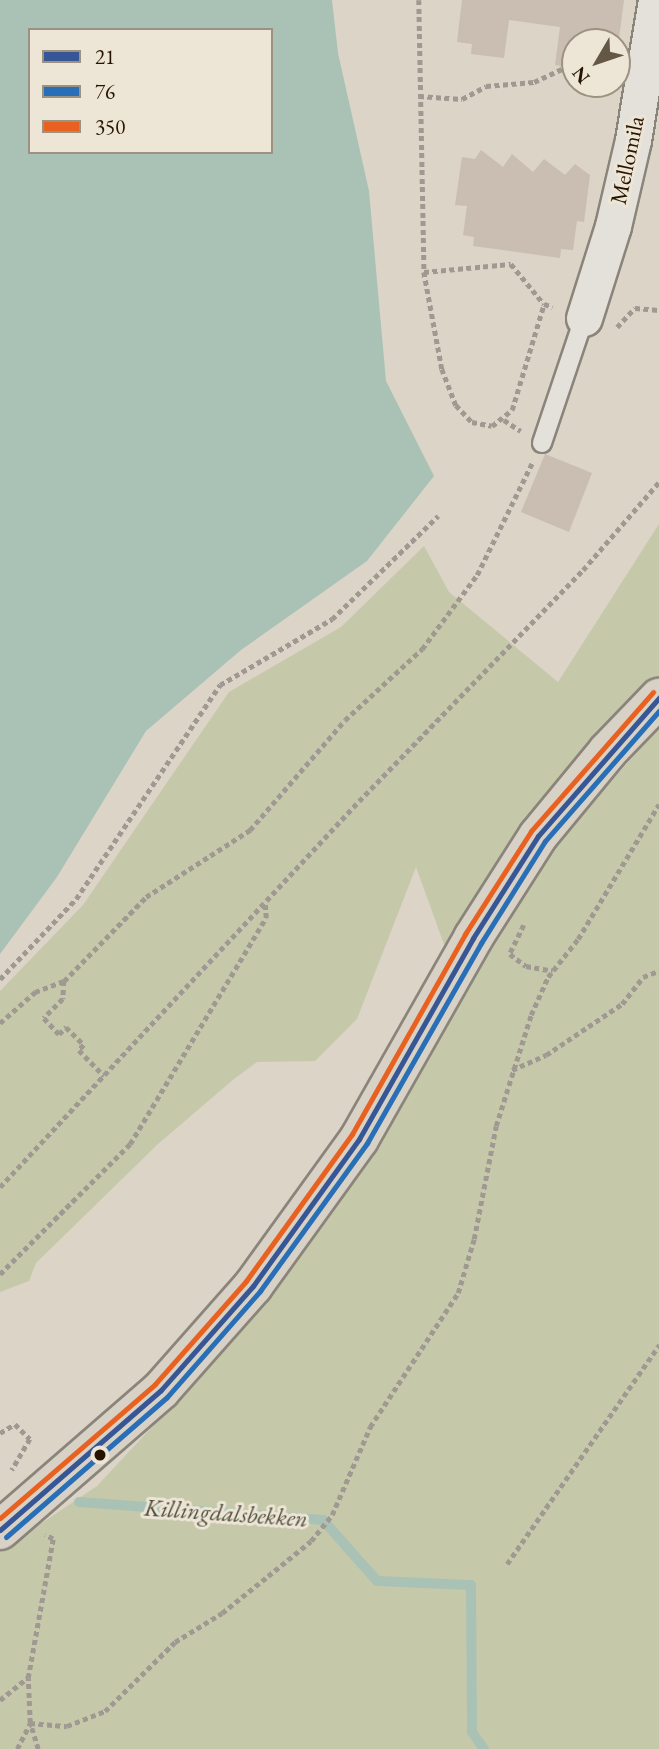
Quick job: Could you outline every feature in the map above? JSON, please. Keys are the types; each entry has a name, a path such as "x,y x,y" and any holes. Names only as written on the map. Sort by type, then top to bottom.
{"main road":[{"path":"5,1526 162,1390 223,1323 305,1220 359,1139 514,873 608,751 659,698"}],"street":[{"name":"Mellomila","path":"584,318 627,165 656,0"}],"lane":[{"path":"542,443 584,318"}],"path":[{"path":"419,0 424,272 442,369 456,405 472,422 492,426 512,410 544,304"},
{"path":"419,96 462,99 486,86 534,82 561,69"},
{"path":"424,272 511,264 544,304 584,318"},
{"path":"0,1023 35,992 64,981 146,897 250,830 345,720 422,649 477,575 542,443"},
{"path":"0,1186 265,902 583,570 659,482"},
{"path":"0,979 76,899 220,685 332,620 438,516"},
{"path":"30,1723 67,1726 104,1711 175,1642 222,1613 268,1576 311,1541 332,1515 370,1427 458,1293 512,1070 531,1015 553,971 578,939 659,804"},
{"path":"514,873 524,930 510,954 526,966 553,971"},
{"path":"0,1274 130,1144 266,918 265,902"},
{"path":"512,1070 545,1055 622,1004 643,977 659,971"},
{"path":"64,981 62,999 44,1018 59,1034 66,1027 84,1045 79,1050 104,1076"},
{"path":"507,1564 659,1345"},
{"path":"0,1433 15,1424 30,1439 28,1450 4,1480"},
{"path":"5,1526 53,1539 28,1678 30,1723 38,1749"},
{"path":"0,1700 28,1678"},
{"path":"17,1749 30,1723"}],"shaded area":[{"path":"0,0 332,0 338,53 369,191 386,381 434,476 367,561 241,650 146,731 57,877 0,954"},
{"path":"659,524 659,678 588,744 509,843 445,947 416,867 357,1019 315,1061 257,1062 234,1079 158,1144 36,1263 29,1281 0,1292 0,991 83,905 229,692 341,627 424,546 449,592 558,682"},
{"path":"659,728 659,1749 0,1749 0,1551 97,1486 220,1354 283,1279 361,1172 467,985 559,839"}],"building":[{"path":"462,0 624,0 620,28 561,28 561,66 555,65 560,27 509,20 504,58 471,54 472,44 457,42"},
{"path":"481,150 503,167 512,154 533,172 544,159 565,175 575,164 590,175 584,222 577,221 573,250 561,249 560,258 473,246 474,237 463,235 467,206 455,205 462,157 475,159"},
{"path":"545,454 592,473 569,532 521,512"}],"waterway":[{"name":"Killingdalsbekken","path":"79,1502 323,1520 377,1581 471,1585 472,1732 484,1749"}],"transit line":[{"name":"350","path":"0,1518 155,1384 246,1281 352,1134 465,934 531,831 653,692"},
{"name":"21","path":"0,1530 161,1390 253,1286 359,1139 473,938 538,836 659,698"},
{"name":"76","path":"6,1537 167,1397 260,1291 367,1143 481,943 545,841 659,711"}]}
